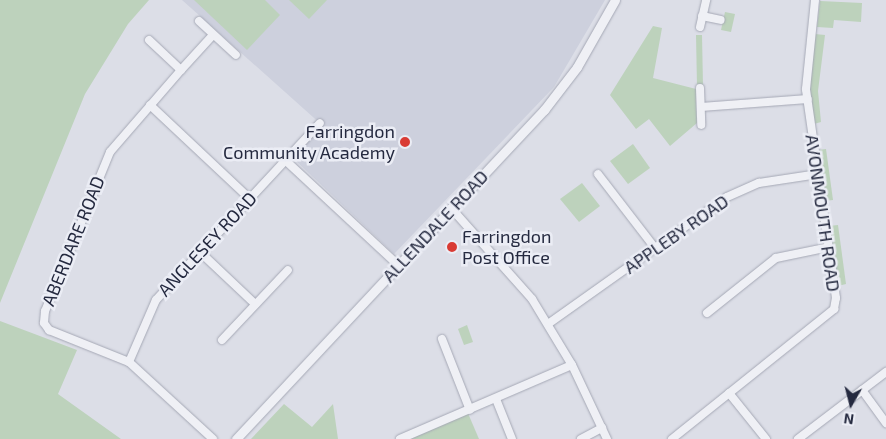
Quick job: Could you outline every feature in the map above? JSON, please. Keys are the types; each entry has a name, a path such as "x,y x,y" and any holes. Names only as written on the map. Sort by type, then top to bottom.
{"street":[{"name":"ALLENDALE ROAD","path":"236,439 544,110 578,67 615,0"},
{"path":"700,27 706,0"},
{"name":"AVONMOUTH ROAD","path":"672,439 834,309 836,298 808,99 816,0"},
{"path":"702,16 721,20"},
{"path":"199,21 236,55"},
{"name":"ABERDARE ROAD","path":"213,34 110,152 44,311 44,323 49,330 129,362 213,439"},
{"path":"149,40 181,70"},
{"path":"700,88 701,125"},
{"path":"701,106 808,99"},
{"path":"150,105 249,198"},
{"name":"ANGLESEY ROAD","path":"129,362 156,300 320,122"},
{"path":"285,160 398,264"},
{"path":"598,174 655,248"},
{"name":"APPLEBY ROAD","path":"548,324 727,196 759,183 818,174"},
{"path":"451,208 498,258 548,324 572,365 607,439"},
{"path":"707,314 776,258 829,247"},
{"path":"200,252 255,304"},
{"path":"222,340 288,270"},
{"path":"442,339 470,410"},
{"path":"400,439 572,365"},
{"path":"798,439 886,372"},
{"path":"862,390 886,423"},
{"path":"729,393 766,439"},
{"path":"496,399 512,439"},
{"path":"581,439 602,428"}],"shaded area":[{"name":"Farringdon Community Academy","path":"182,0 605,0 554,87 394,254 293,158 323,126"}],"green space":[{"path":"0,0 149,0 128,24 85,94 0,303"},
{"path":"194,0 265,0 280,15 247,50"},
{"path":"289,0 327,0 309,19"},
{"path":"820,1 862,3 861,22 834,20 833,28 817,27"},
{"path":"725,12 735,14 731,32 721,30"},
{"path":"653,26 662,28 653,78 696,89 697,123 670,146 649,119 636,129 610,95"},
{"path":"815,34 825,35 818,91 821,122 814,124 810,89"},
{"path":"696,35 702,35 703,86 697,86"},
{"path":"633,144 650,168 628,184 610,161"},
{"path":"826,149 833,200 825,201 818,150"},
{"path":"582,183 600,206 579,222 560,199"},
{"path":"838,225 846,284 838,286 829,226"},
{"path":"0,321 77,350 58,394 121,439 0,439"},
{"path":"467,325 473,342 464,345 458,329"},
{"path":"284,404 312,427 333,404 338,439 251,439"},
{"path":"467,411 479,439 400,439"}],"place":[{"name":"Farringdon Community Academy","path":"405,142"},
{"name":"Farringdon Post Office","path":"452,247"}]}
